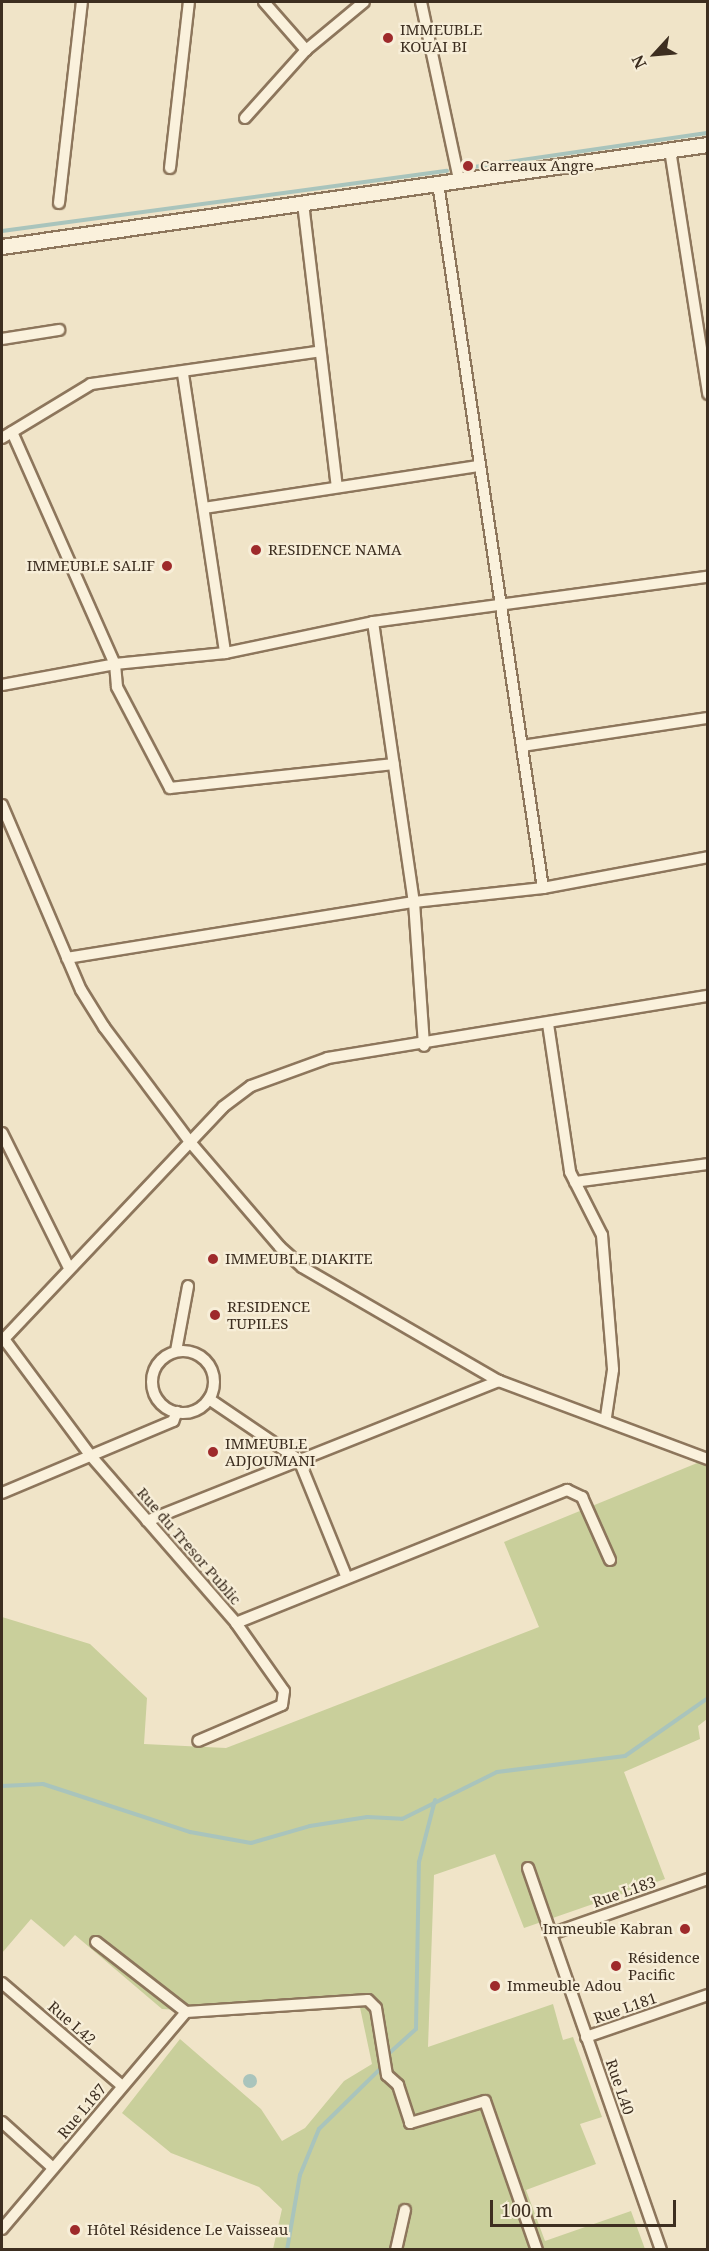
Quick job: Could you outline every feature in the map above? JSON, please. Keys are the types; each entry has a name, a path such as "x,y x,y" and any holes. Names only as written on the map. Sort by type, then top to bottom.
{"street":[{"path":"59,203 82,2"},
{"path":"170,168 189,2"},
{"path":"264,2 306,50"},
{"path":"245,117 306,50 364,2"},
{"path":"421,2 459,179"},
{"path":"2,247 459,179 708,145"},
{"path":"670,150 708,394"},
{"path":"438,183 480,466 504,604 543,888"},
{"path":"303,203 317,352 338,487"},
{"path":"2,339 59,330"},
{"path":"2,438 91,384 183,374 317,352"},
{"path":"183,374 225,653"},
{"path":"12,432 115,664 117,687 170,788 394,764"},
{"path":"204,508 480,466"},
{"path":"2,685 115,664 225,653 373,622 708,577"},
{"path":"373,622 414,902 424,1046"},
{"path":"522,746 708,718"},
{"path":"2,806 67,958 104,1027 190,1142 302,1267 499,1381 606,1417 708,1459"},
{"path":"67,958 414,902 543,888 708,857"},
{"path":"3,1340 68,1266 190,1142 238,1095 267,1079 328,1058 424,1046 708,996"},
{"path":"548,1024 575,1182 602,1235 613,1370 606,1417"},
{"path":"2,1133 68,1266"},
{"path":"2,1161 10,1152"},
{"path":"575,1182 708,1164"},
{"path":"176,1351 206,1360 214,1379 209,1399 195,1411 177,1413 159,1402 152,1382 158,1362 176,1351 188,1286"},
{"name":"Rue du Tresor Public","path":"3,1340 91,1456 236,1623 285,1698 282,1705 198,1741"},
{"path":"147,1521 499,1381"},
{"path":"209,1399 299,1460 346,1576"},
{"path":"2,1493 173,1421 177,1413"},
{"path":"236,1623 346,1576 567,1490 582,1497 610,1560"},
{"name":"Rue L40","path":"528,1868 661,2250"},
{"name":"Rue L183","path":"551,1934 708,1879"},
{"path":"96,1942 186,2012 368,2000 376,2008 387,2075 398,2085 410,2123 485,2101 537,2250"},
{"name":"Rue L42","path":"2,1983 122,2086"},
{"name":"Rue L181","path":"586,2037 708,1995"},
{"name":"Rue L187","path":"2,2229 186,2012"},
{"path":"2,2122 53,2168"},
{"path":"396,2250 405,2210"}],"green space":[{"path":"707,1459 707,1719 698,1726 700,1739 624,1772 665,1879 524,1928 495,1854 434,1875 428,2047 553,2004 563,2040 573,2037 602,2117 580,2124 596,2164 526,2190 545,2241 631,2211 645,2249 273,2249 282,2209 259,2187 171,2153 122,2113 180,2039 261,2109 282,2141 305,2128 344,2081 372,2064 358,1998 200,2011 162,2009 75,1935 64,1947 31,1919 2,1953 2,1617 90,1644 147,1698 144,1744 226,1748 539,1627 504,1542"}],"water":[{"path":"250,2074 255,2076 257,2081 255,2086 250,2088 245,2086 243,2081 245,2076"}],"waterway":[{"path":"467,168 708,133"},
{"path":"2,231 447,171"},
{"path":"2,1786 43,1784 190,1832 251,1843 310,1826 367,1817 402,1819 497,1772 625,1756 708,1698"},
{"path":"386,2056 416,2029 419,1862 435,1800"},
{"path":"287,2250 300,2175 319,2129 383,2066"}],"place":[{"name":"IMMEUBLE KOUAI BI","path":"388,38"},
{"name":"Carreaux Angre","path":"468,166"},
{"name":"RESIDENCE NAMA","path":"256,550"},
{"name":"IMMEUBLE SALIF","path":"167,566"},
{"name":"IMMEUBLE DIAKITE","path":"213,1259"},
{"name":"RESIDENCE TUPILES","path":"215,1315"},
{"name":"IMMEUBLE ADJOUMANI","path":"213,1452"},
{"name":"Immeuble Kabran","path":"685,1929"},
{"name":"Résidence Pacific","path":"616,1966"},
{"name":"Immeuble Adou","path":"495,1986"},
{"name":"Hôtel Résidence Le Vaisseau","path":"75,2230"}]}
